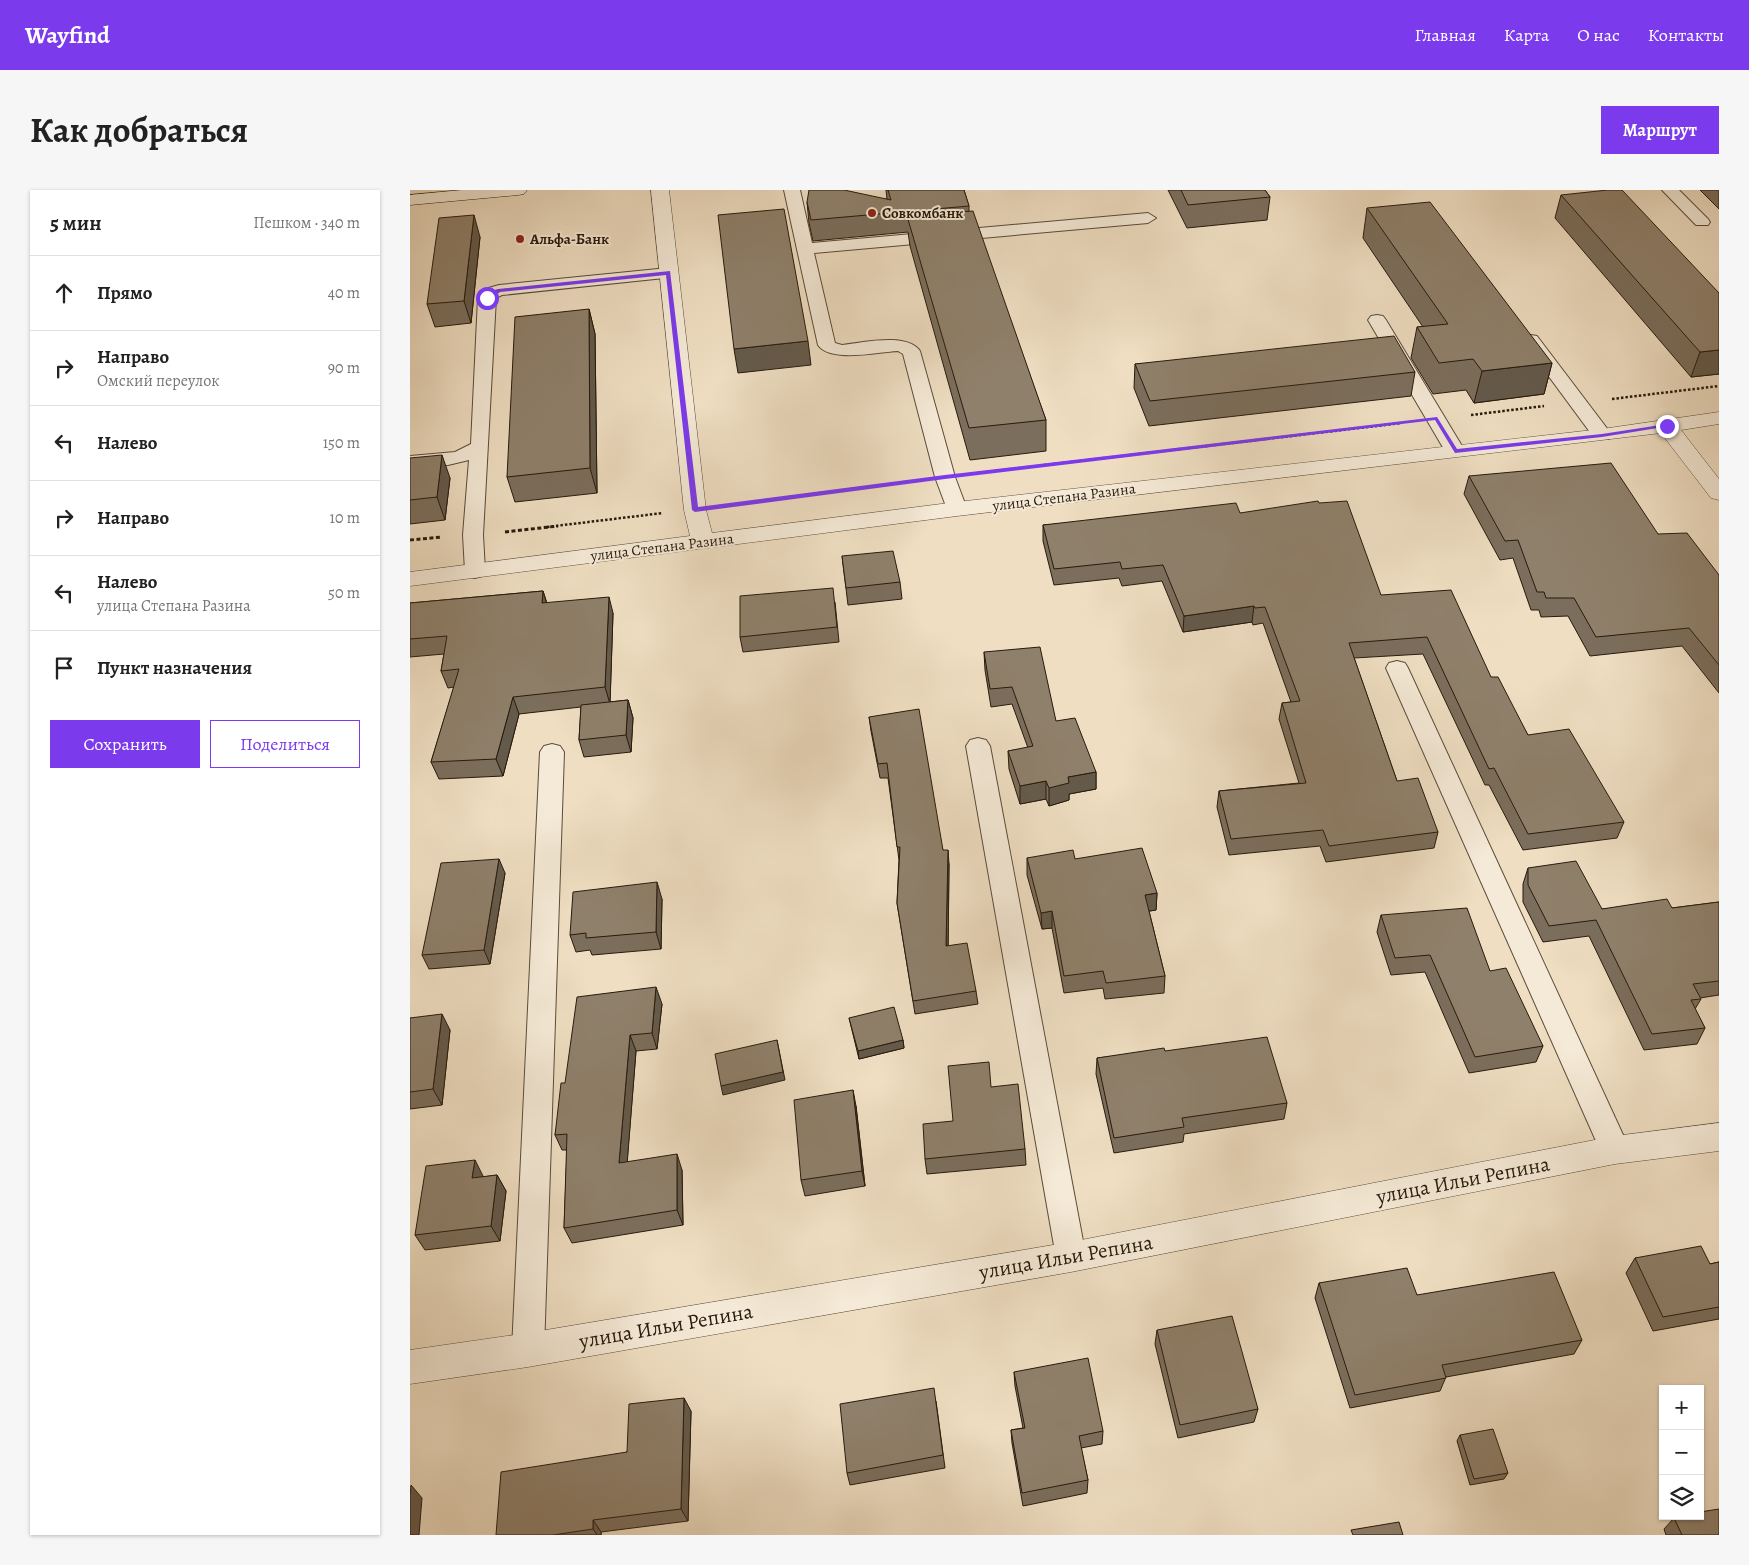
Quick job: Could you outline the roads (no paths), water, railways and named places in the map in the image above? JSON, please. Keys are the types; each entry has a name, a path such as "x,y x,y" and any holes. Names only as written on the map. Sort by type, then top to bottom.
{"street":[{"path":"410,200 518,190"},
{"path":"660,190 695,510 702,542"},
{"name":"улица Степана Разина","path":"410,579 957,509 1602,435 1719,418"},
{"path":"1667,426 1719,493"},
{"name":"улица Ильи Репина","path":"410,1367 528,1350 1071,1257 1615,1150 1719,1137"}],"lane":[{"path":"792,190 827,344 842,350 901,345 911,351 945,477 957,509"},
{"path":"1670,190 1702,222"},
{"path":"806,250 1148,218"},
{"path":"475,571 473,536 480,446 487,298 491,293 498,290 668,273"},
{"path":"1377,320 1455,451"},
{"path":"1518,323 1602,435"},
{"path":"410,462 463,456 477,450 480,446"},
{"path":"1397,668 1615,1150"},
{"path":"978,746 1071,1257"},
{"path":"528,1350 552,752"}],"place":[{"name":"Совкомбанк","path":"872,213"},
{"name":"Альфа-Банк","path":"520,239"}]}
